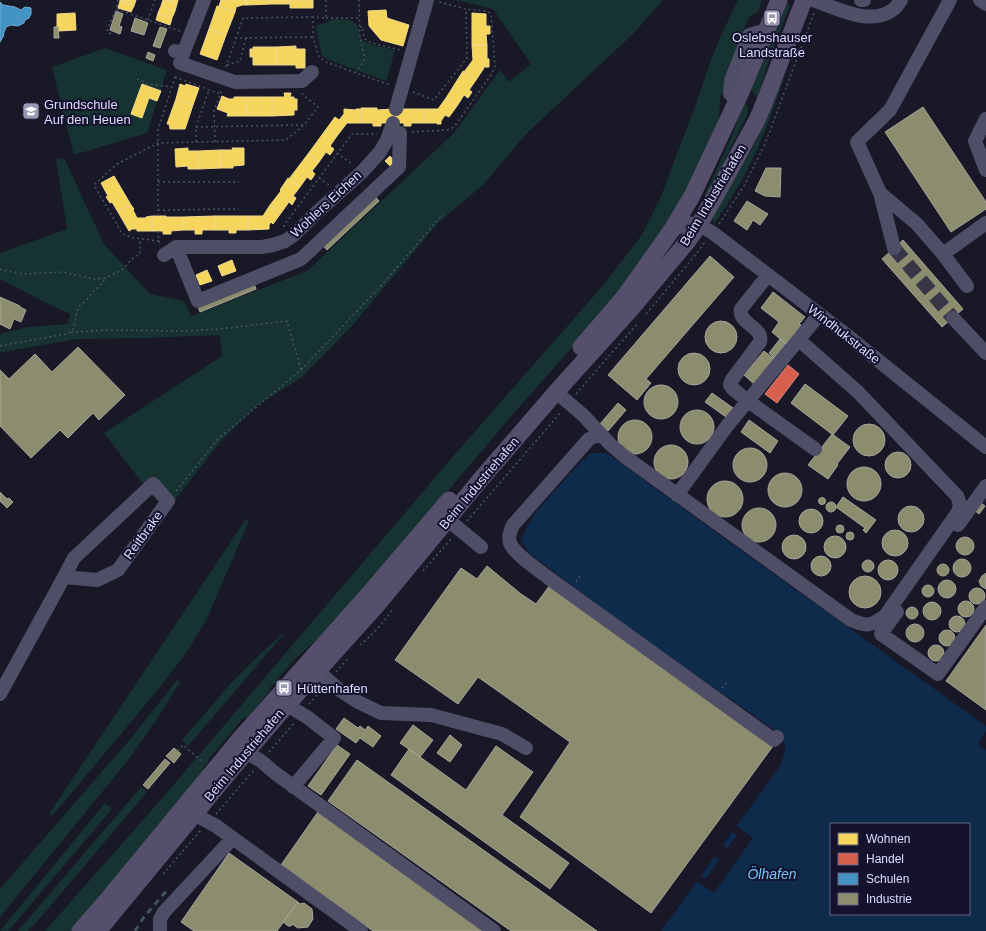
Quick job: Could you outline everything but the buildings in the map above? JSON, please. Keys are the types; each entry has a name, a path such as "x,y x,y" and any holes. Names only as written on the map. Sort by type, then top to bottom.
{"main road":[{"name":"Beim Industriehafen","path":"80,931 108,900 239,740 368,595 625,296 671,231 692,196 726,126 736,93 767,30 779,0"},
{"name":"Beim Industriehafen","path":"98,931 246,752 377,605 500,456 660,275 687,242 722,184 757,120 804,0"},
{"path":"736,93 745,93 751,100 757,120"}],"street":[{"path":"204,0 191,35 179,56 224,79 234,82 298,82 302,81 312,72"},
{"name":"Wohlers Eichen","path":"395,125 399,167 301,259 198,301 170,251 262,246 273,245 286,241 362,172 380,152 395,125 403,88 427,0"},
{"path":"813,0 864,17 876,17 885,14 895,8 900,0"},
{"path":"894,248 880,193 857,142 890,110 950,0"},
{"path":"980,0 986,4"},
{"path":"986,119 975,141 986,170"},
{"path":"880,193 917,224 943,254 967,286"},
{"path":"692,196 693,212 698,225"},
{"path":"671,231 686,223 698,225"},
{"path":"943,254 986,223"},
{"name":"Windhukstraße","path":"698,225 713,233 820,315 986,447"},
{"path":"768,275 742,307 740,312 741,316 759,333 761,338 760,342 732,378 730,383 731,388 815,449"},
{"path":"677,495 726,426 820,315"},
{"path":"953,318 986,353"},
{"path":"556,392 583,415 600,434 624,456 677,495 852,620 862,624 873,624 885,616 958,512 960,504 957,496 858,392 799,340"},
{"path":"600,434 589,440 513,525 509,534 511,544 519,554 550,579 774,740 777,737"},
{"name":"Reitbrake","path":"0,694 74,558 153,484 168,501 118,570 97,580 64,577"},
{"path":"986,486 881,634 938,674 986,607"},
{"path":"447,519 481,546"},
{"path":"318,671 338,689 358,702 381,713 431,715 502,734 526,748"},
{"path":"287,705 307,717 334,738 293,787"},
{"path":"246,752 261,761 275,774 494,931"},
{"path":"194,814 216,826 233,838 358,930"},
{"path":"160,931 160,919 164,912 233,838"}],"path":[{"path":"111,34 107,31 118,0"},
{"path":"148,20 155,0"},
{"path":"326,0 326,18"},
{"path":"355,73 364,60 360,38 360,0"},
{"path":"286,241 284,225 352,134 395,125 447,130 454,127 492,75 495,66 491,14 486,11 466,9 434,0"},
{"path":"116,9 191,35"},
{"path":"313,18 313,37 319,57 326,62 434,100 467,58 466,9"},
{"path":"131,18 132,14"},
{"path":"215,142 214,111 220,95 227,65 243,18 360,18"},
{"path":"360,27 363,27 365,39 371,43 413,53"},
{"path":"236,38 313,37"},
{"path":"227,65 240,61 246,38"},
{"path":"158,216 158,130 175,77 179,56"},
{"path":"175,77 220,95"},
{"path":"137,79 149,84 172,87"},
{"path":"158,231 159,241 134,238 122,234 94,185 117,164 158,143 286,140 304,125 318,107 301,93 298,82"},
{"path":"196,142 196,126 209,90"},
{"path":"196,126 304,125"},
{"path":"337,153 362,172"},
{"path":"158,182 239,182"},
{"path":"158,210 239,209"},
{"path":"168,501 219,438 301,370 379,288 442,214"},
{"path":"0,269 22,274 63,272 94,279 106,278 122,270 134,257 140,254 140,239"},
{"path":"71,332 74,328 77,311 80,305 86,301 106,278"},
{"path":"0,346 71,332 110,330 186,331 220,329 287,321 301,370"},
{"path":"576,582 580,576"},
{"path":"178,751 183,745 207,765"}],"green space":[{"path":"456,0 663,0 634,33 526,134 483,185 439,222 351,327 302,377 255,407 222,440 166,511 150,493 104,433 222,356 220,335 77,339 0,353 0,334 28,327 68,324 70,314 0,279 0,253 67,229 56,159 64,158 104,244 150,294 184,301 191,316 307,271 454,133 500,70 509,82 531,64 493,9"},
{"path":"738,0 762,0 758,12 749,17 723,80 726,88 720,99 719,124 696,178 641,264 577,342 520,406 322,639 320,637 296,658 247,718 243,718 208,760 208,763 204,766 203,770 205,772 73,931 45,931 164,796 456,453 600,289 642,235 660,199 712,57"},
{"path":"786,3 790,6 767,66 757,99 755,94 748,86"},
{"path":"332,19 353,22 358,27 360,36 364,41 395,50 386,81 322,56 316,29 318,25"},
{"path":"105,48 167,70 147,133 74,155 52,67"},
{"path":"784,76 767,124 746,173 714,224 712,217 740,164 752,149"},
{"path":"744,101 748,107 747,115 725,159 718,180 699,207 733,134 737,122 738,112"},
{"path":"246,519 249,521 206,621 184,656 156,692 53,815 49,814"},
{"path":"283,633 284,634 188,746 182,740 232,682"},
{"path":"177,680 180,682 153,725 129,759 0,917 0,889 132,737"},
{"path":"141,787 147,792 41,917 28,931 18,931"},
{"path":"105,803 112,809 8,931 0,931"}],"water":[{"name":"Ölhafen","path":"591,453 607,453 986,726 986,731 979,741 980,746 986,750 986,931 661,931 780,766 785,751 785,744 776,731 616,619 529,553 521,539 535,513 578,465"}],"pier":[{"path":"735,825 753,838 714,893 695,880 699,875 706,879 719,860 713,856 721,844 727,849 737,835 731,831"}],"tunnel":[{"path":"894,248 953,318"}],"railway":[{"path":"135,931 144,917 169,888"}],"place":[{"name":"Oslebshauser Landstraße","path":"772,18"},
{"name":"Grundschule Auf den Heuen","path":"31,111"},
{"name":"Hüttenhafen","path":"284,688"}]}
